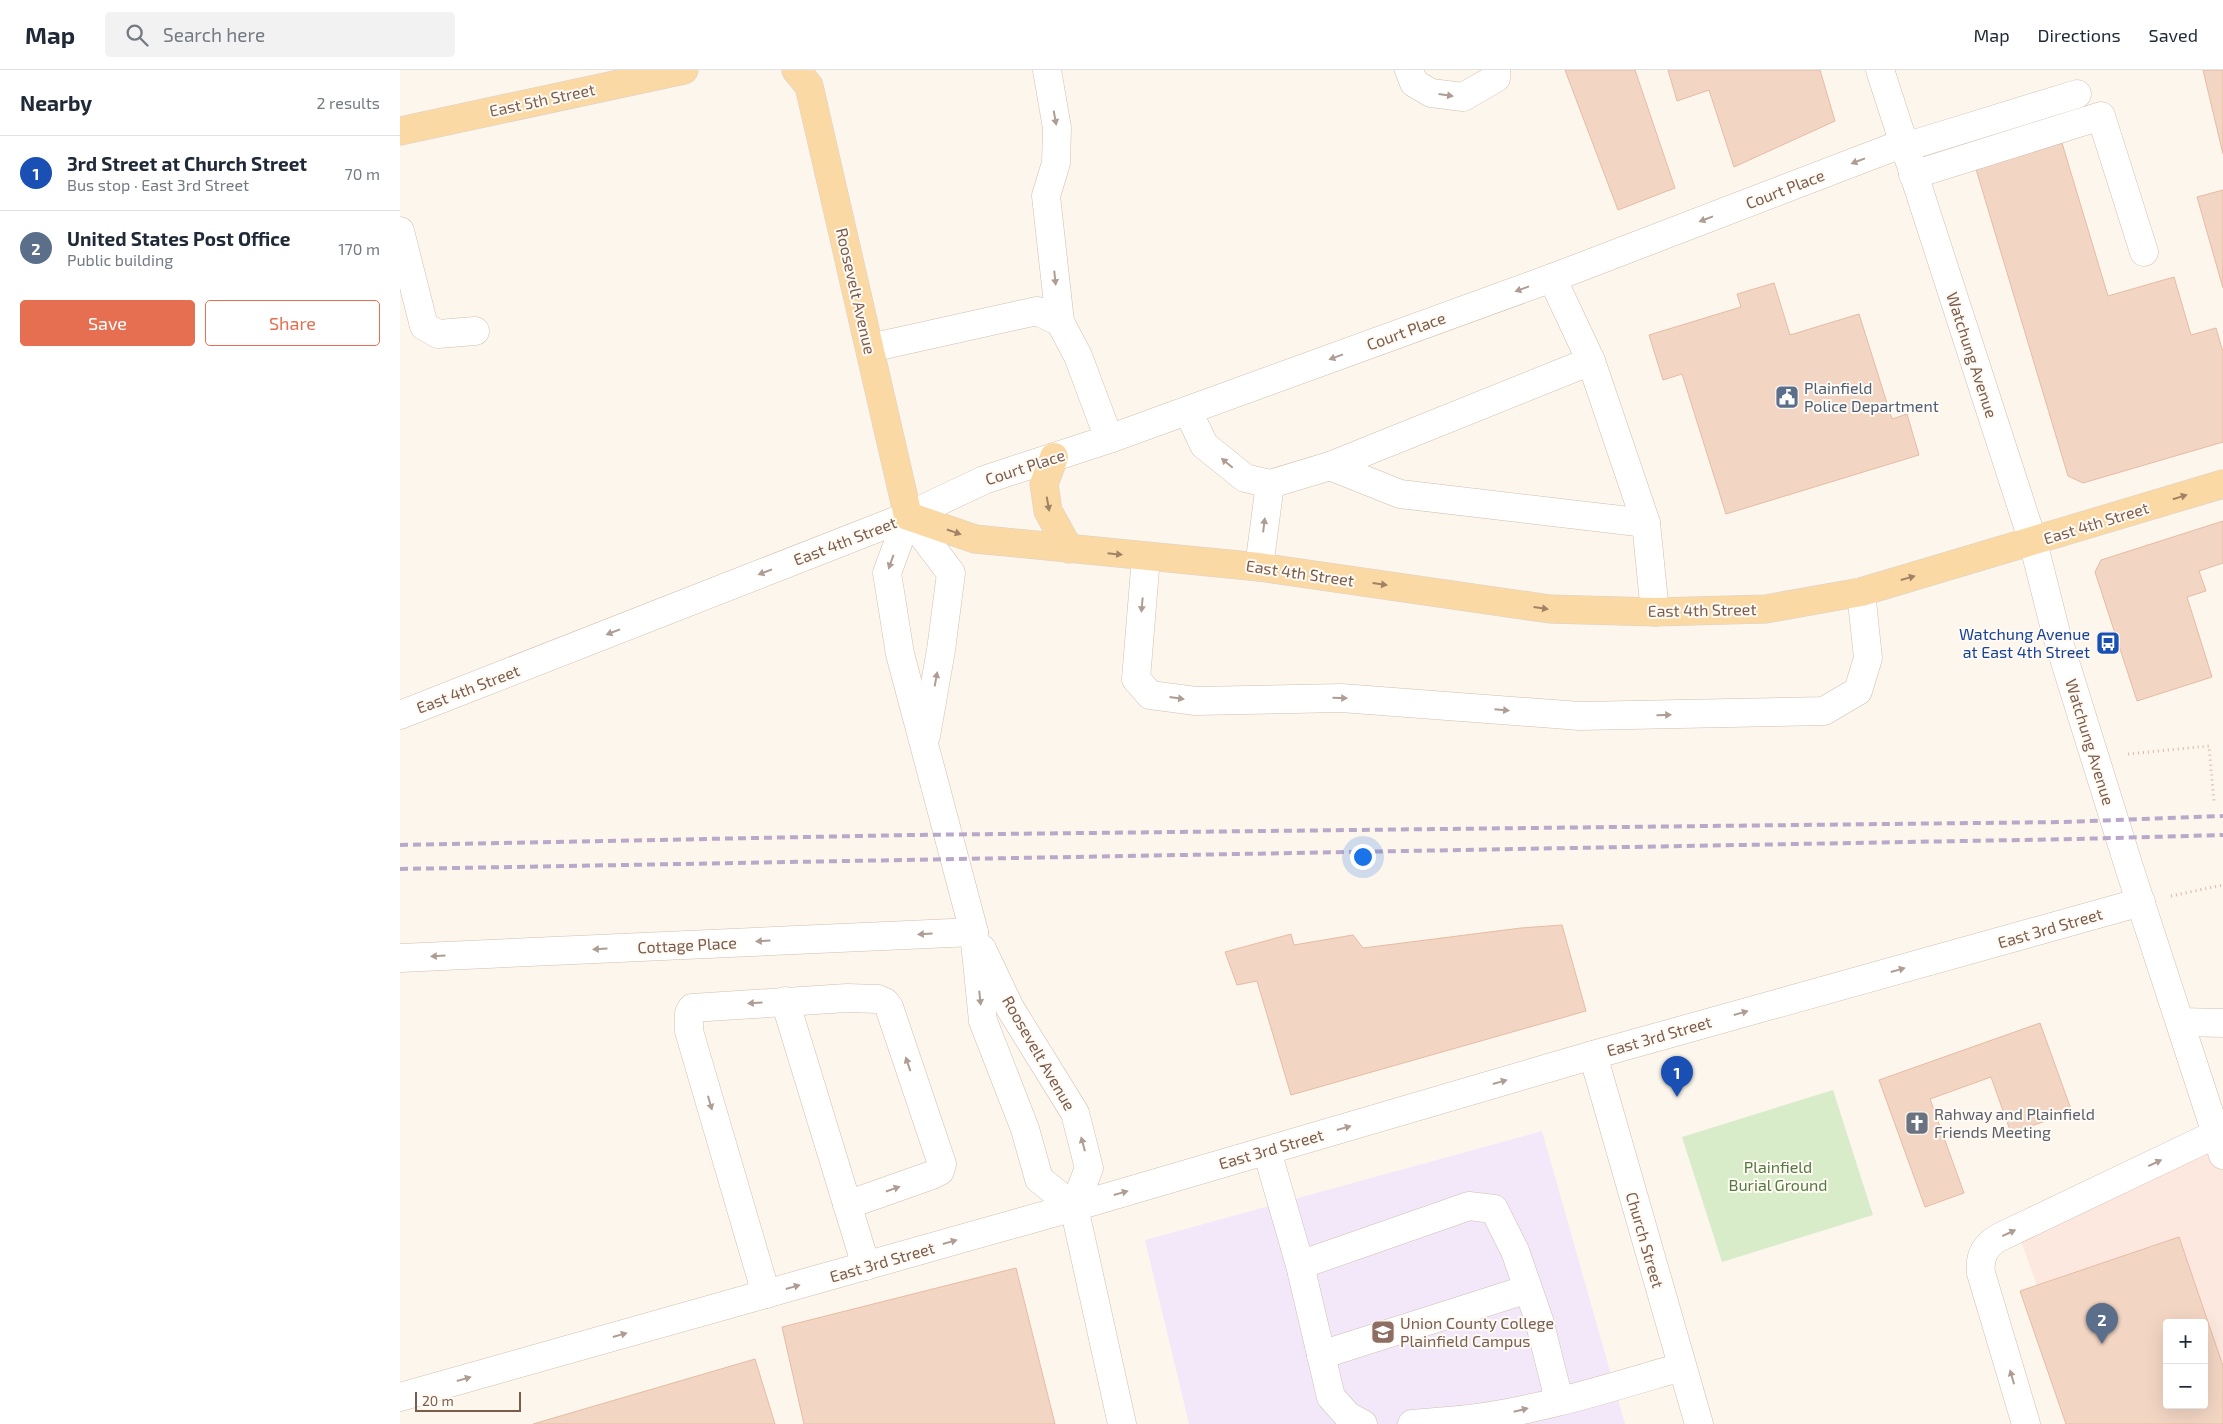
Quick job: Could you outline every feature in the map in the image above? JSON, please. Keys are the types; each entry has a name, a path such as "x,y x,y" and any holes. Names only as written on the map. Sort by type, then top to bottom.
{"main road":[{"name":"East 5th Street","path":"400,131 684,70"},
{"name":"Roosevelt Avenue","path":"796,70 809,86 908,516"},
{"path":"1054,457 1044,484 1048,511 1069,549"},
{"name":"East 4th Street","path":"908,516 975,539 1259,567 1550,609 1655,612 1766,609 1861,592 2223,484"}],"street":[{"path":"1047,70 1057,128 1056,163 1046,196 1060,322 1078,356 1109,439"},
{"path":"1410,70 1414,83 1431,93 1463,98 1496,78 1496,70"},
{"name":"Watchung Avenue","path":"1880,70 2033,542 2056,633 2220,1145"},
{"name":"Court Place","path":"908,516 984,480 1188,411 1552,278 1904,145 2077,94"},
{"path":"1914,175 2101,116 2144,252"},
{"path":"400,231 424,326 438,334 474,331"},
{"path":"1552,278 1591,361 1646,523 1655,612"},
{"path":"870,348 1037,311 1060,322"},
{"path":"1188,411 1204,445 1245,478 1270,484 1330,466 1591,361"},
{"path":"1330,466 1400,494 1646,523"},
{"path":"1259,567 1270,484"},
{"name":"East 4th Street","path":"400,715 908,516"},
{"name":"Roosevelt Avenue","path":"908,516 887,573 900,654 974,932 983,1021 1025,1130 1038,1180 1074,1207 1089,1168 1075,1113 1010,1008 974,932"},
{"name":"Roosevelt Avenue","path":"908,516 951,573 941,650 924,744"},
{"path":"1146,557 1136,678 1150,694 1196,701 1341,698 1580,716 1824,711 1858,691 1868,658 1861,592"},
{"name":"East 3rd Street","path":"400,1398 1074,1207 1593,1055 2141,902"},
{"name":"Cottage Place","path":"400,958 974,932"},
{"path":"766,1294 689,1031 689,1013 696,1006 847,998 878,999 885,1002 889,1007 942,1164 940,1170 932,1175 847,1204"},
{"path":"785,1001 866,1266"},
{"path":"2180,1022 2223,1023"},
{"name":"Church Street","path":"1593,1055 1699,1424"},
{"path":"2026,1424 1981,1273 1980,1265 1986,1248 1998,1238 2220,1145"},
{"path":"1267,1151 1300,1264 1331,1397 1348,1416 1363,1424"},
{"path":"1300,1264 1469,1206 1494,1209 1515,1251 1528,1289 1559,1400"},
{"path":"1074,1207 1122,1424"},
{"path":"1321,1355 1528,1289"},
{"path":"1412,1424 1461,1422 1499,1416 1681,1366"}],"path":[{"path":"2095,757 2209,746 2214,802"},
{"path":"2141,902 2223,885"}],"shaded area":[{"name":"Union County College Plainfield Campus","path":"1542,1131 1625,1424 1189,1424 1145,1240"},
{"path":"2223,1141 2223,1424 2085,1424 2018,1232"}],"green space":[{"name":"Plainfield Burial Ground","path":"1833,1090 1873,1215 1722,1262 1682,1137"}],"building":[{"path":"1565,70 1635,70 1675,188 1618,210"},
{"path":"1668,70 1820,70 1835,121 1734,167 1709,90 1677,101"},
{"path":"2203,70 2223,70 2223,154"},
{"path":"2062,143 2108,296 2174,277 2191,335 2216,328 2223,352 2223,442 2083,483 2068,476 1976,169"},
{"path":"2223,190 2223,288 2197,197"},
{"name":"Plainfield Police Department","path":"1774,283 1790,335 1859,314 1892,419 1907,414 1919,455 1726,514 1682,374 1663,380 1649,335 1741,307 1737,294"},
{"path":"2223,521 2223,563 2199,571 2206,591 2187,597 2212,677 2137,701 2095,572 2101,560"},
{"path":"1562,925 1586,1011 1291,1095 1257,981 1237,985 1225,952 1291,934 1294,945 1353,935 1363,948 1521,928"},
{"name":"Rahway and Plainfield Friends Meeting","path":"2040,1023 2072,1112 2011,1133 1991,1077 1930,1099 1964,1193 1925,1207 1879,1080"},
{"path":"2179,1237 2207,1319 2163,1319 2163,1409 2208,1409 2208,1322 2223,1366 2223,1424 2066,1424 2020,1291"},
{"path":"1016,1268 1055,1424 804,1424 782,1327"},
{"path":"755,1359 775,1424 533,1424"}],"railway":[{"path":"400,845 909,835 2064,822 2223,816"},
{"path":"400,869 2223,835"}],"place":[{"name":"Plainfield Police Department","path":"1787,397"},
{"name":"Watchung Avenue at East 4th Street","path":"2108,643"},
{"name":"3rd Street at Church Street","path":"1677,1097"},
{"name":"Rahway and Plainfield Friends Meeting","path":"1917,1123"},
{"name":"Union County College Plainfield Campus","path":"1383,1332"},
{"name":"United States Post Office","path":"2102,1344"}]}
